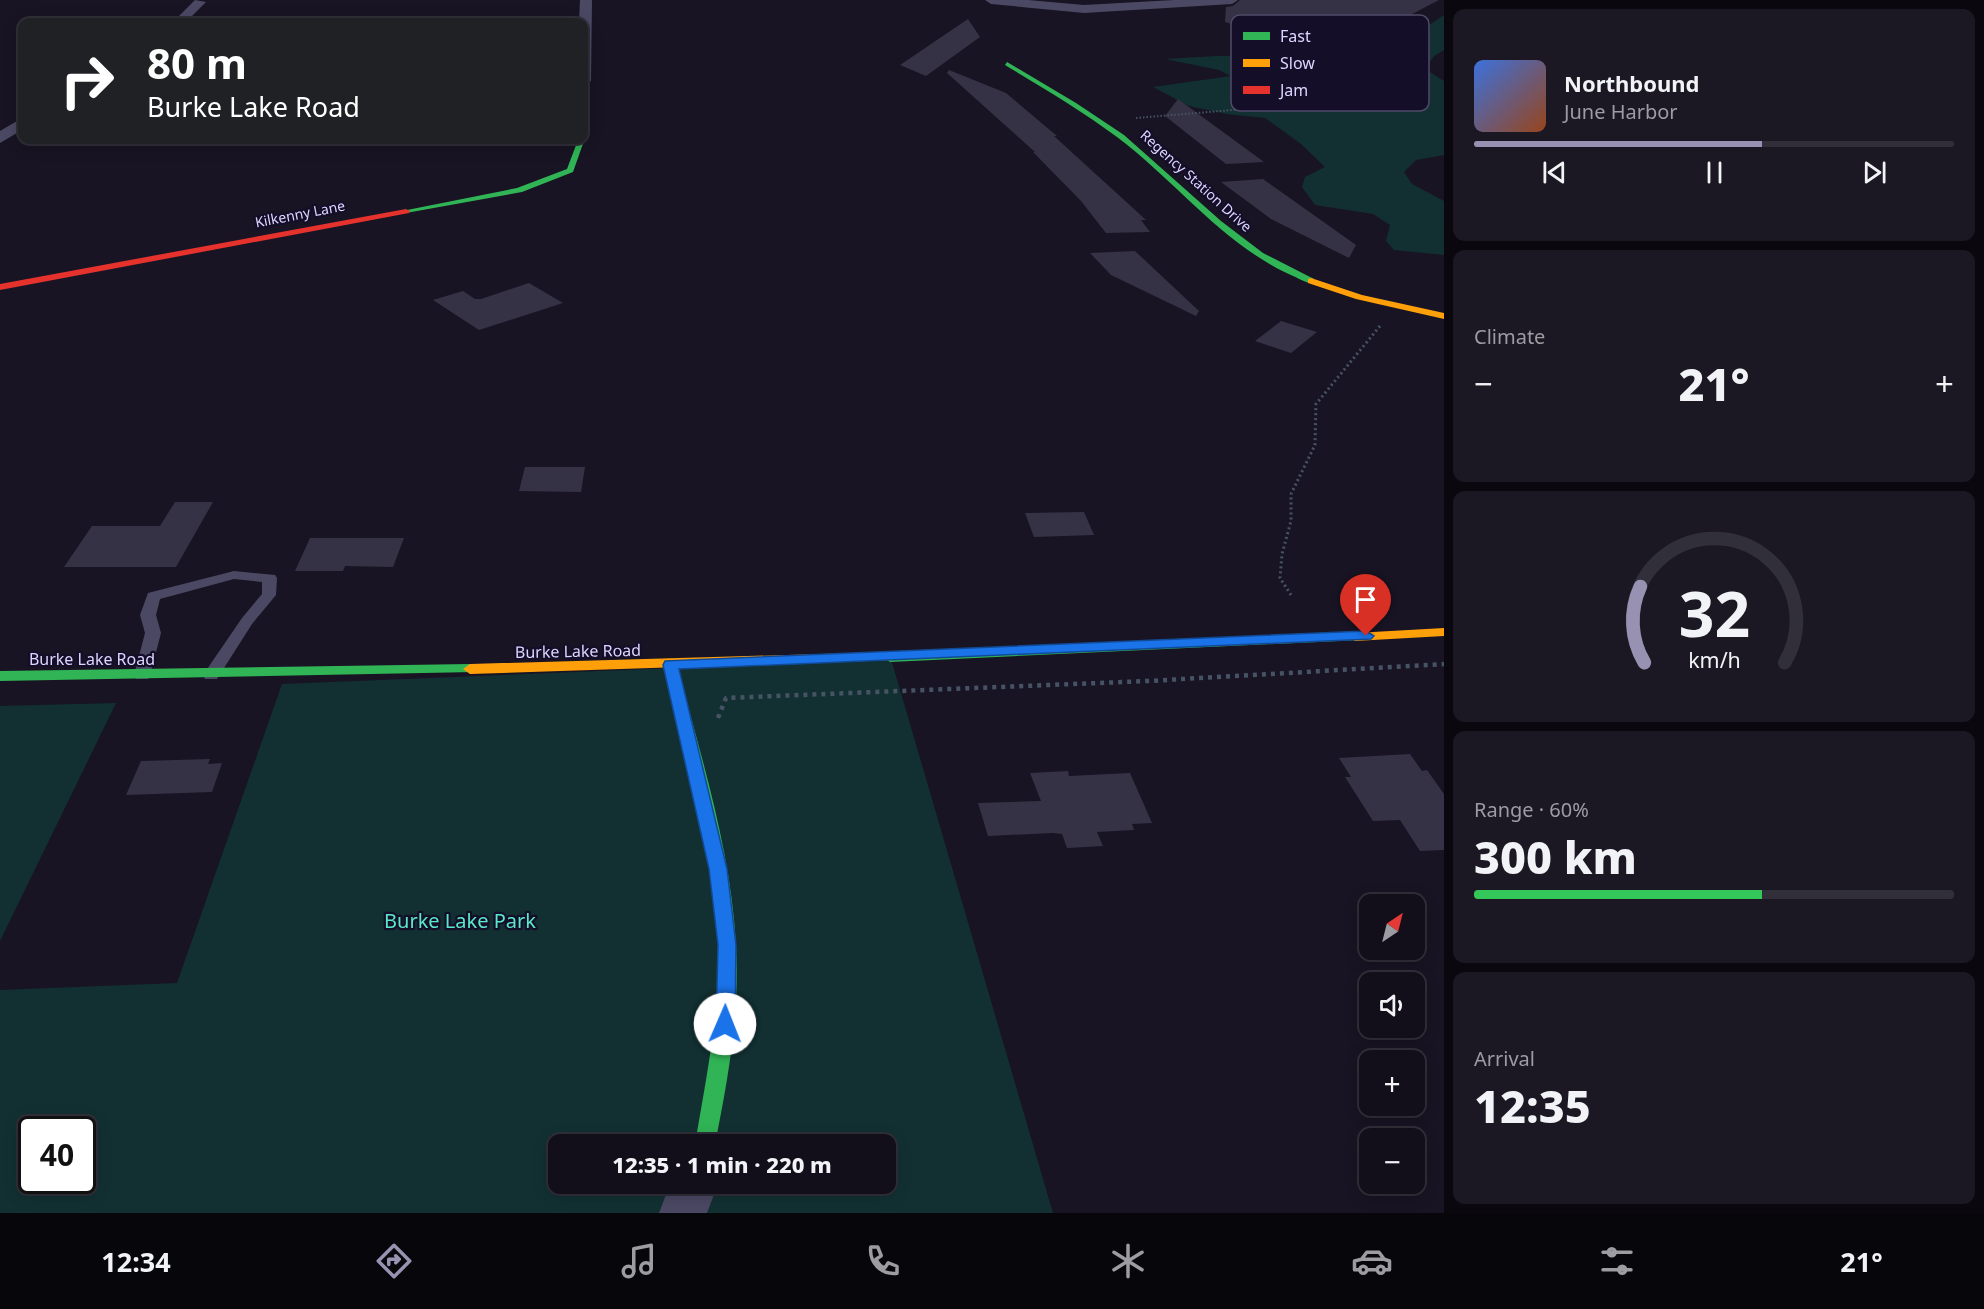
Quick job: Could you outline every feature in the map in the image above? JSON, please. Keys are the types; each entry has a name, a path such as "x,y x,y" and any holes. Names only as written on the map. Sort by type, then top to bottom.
{"street":[{"path":"586,0 586,18"},
{"path":"992,0 1042,7 1096,9 1232,0"},
{"path":"183,18 200,2"},
{"name":"Regency Station Drive","path":"1007,64 1126,140 1242,245 1276,265 1322,284 1396,306 1444,315"},
{"path":"0,138 18,126"},
{"name":"Kilkenny Lane","path":"0,287 519,190 570,170 582,144"},
{"name":"Burke Lake Road","path":"0,676 211,675 670,665 1442,635"},
{"path":"670,665 718,869 727,945 725,1024 707,1134"},
{"path":"683,1213 690,1194"}],"lane":[{"path":"142,675 153,633 148,615 153,596 234,575 270,578 269,595 247,621 211,675"}],"path":[{"path":"1170,115 1231,110"},
{"path":"1291,595 1280,578 1282,554 1292,521 1291,494 1315,445 1316,404 1396,306"},
{"path":"689,744 715,725 726,698 923,691 1444,664"}],"green space":[{"path":"1444,15 1444,50 1434,56 1429,63 1429,25"},
{"path":"1231,56 1231,76 1219,70 1165,59"},
{"path":"1429,72 1444,81 1444,155 1416,160 1404,172 1412,184 1444,201 1444,255 1394,250 1386,241 1390,225 1373,214 1315,205 1302,187 1305,177 1325,167 1301,144 1265,118 1226,114 1189,106 1153,87 1231,76 1231,111 1429,111"},
{"name":"Burke Lake Park","path":"891,659 1053,1213 0,1213 0,990 177,983 282,684"},
{"path":"116,703 0,941 0,706"}],"building":[{"path":"1240,0 1439,0 1410,15 1231,15 1231,24 1225,22 1226,7 1233,6"},
{"path":"968,19 980,37 926,76 900,65"},
{"path":"949,70 1006,93 1057,136 1054,136 1146,220 1141,220 1150,232 1106,233 1081,201 1033,152 1035,152 947,73"},
{"path":"1178,99 1264,162 1226,164 1165,116"},
{"path":"1263,179 1356,245 1349,258 1271,219 1221,182"},
{"path":"1135,251 1199,311 1196,316 1111,275 1090,253"},
{"path":"529,283 563,303 479,330 433,300 463,291 475,299 481,299"},
{"path":"1281,321 1317,332 1291,353 1255,341"},
{"path":"525,467 585,467 581,492 519,491"},
{"path":"175,502 213,502 176,567 64,567 92,526 160,526"},
{"path":"1084,512 1094,535 1034,537 1025,513"},
{"path":"310,538 404,538 393,567 345,566 343,571 295,571"},
{"path":"1410,754 1422,771 1427,770 1444,794 1444,850 1420,851 1400,820 1373,821 1345,777 1351,777 1339,758"},
{"path":"210,759 208,764 222,763 212,792 126,795 141,761"},
{"path":"1068,771 1069,776 1130,773 1152,823 1132,824 1134,830 1097,832 1103,846 1067,848 1062,834 1053,833 988,836 978,803 1041,801 1030,773"}],"traffic: fast":[{"path":"1007,64 1074,104 1122,137 1238,240 1284,269 1311,281"},
{"path":"406,211 519,190 570,170 580,144"},
{"path":"890,657 1355,637"},
{"path":"670,665 705,805 725,912 726,996 721,1045 707,1134"},
{"path":"0,676 470,669"}],"traffic: slow":[{"path":"1311,281 1359,297 1444,316"},
{"path":"1355,637 1444,632"},
{"path":"470,669 890,657"}],"traffic: jam":[{"path":"0,287 406,211"}],"route":[{"path":"725,1024 727,945 718,869 670,665 1366,636"}]}
